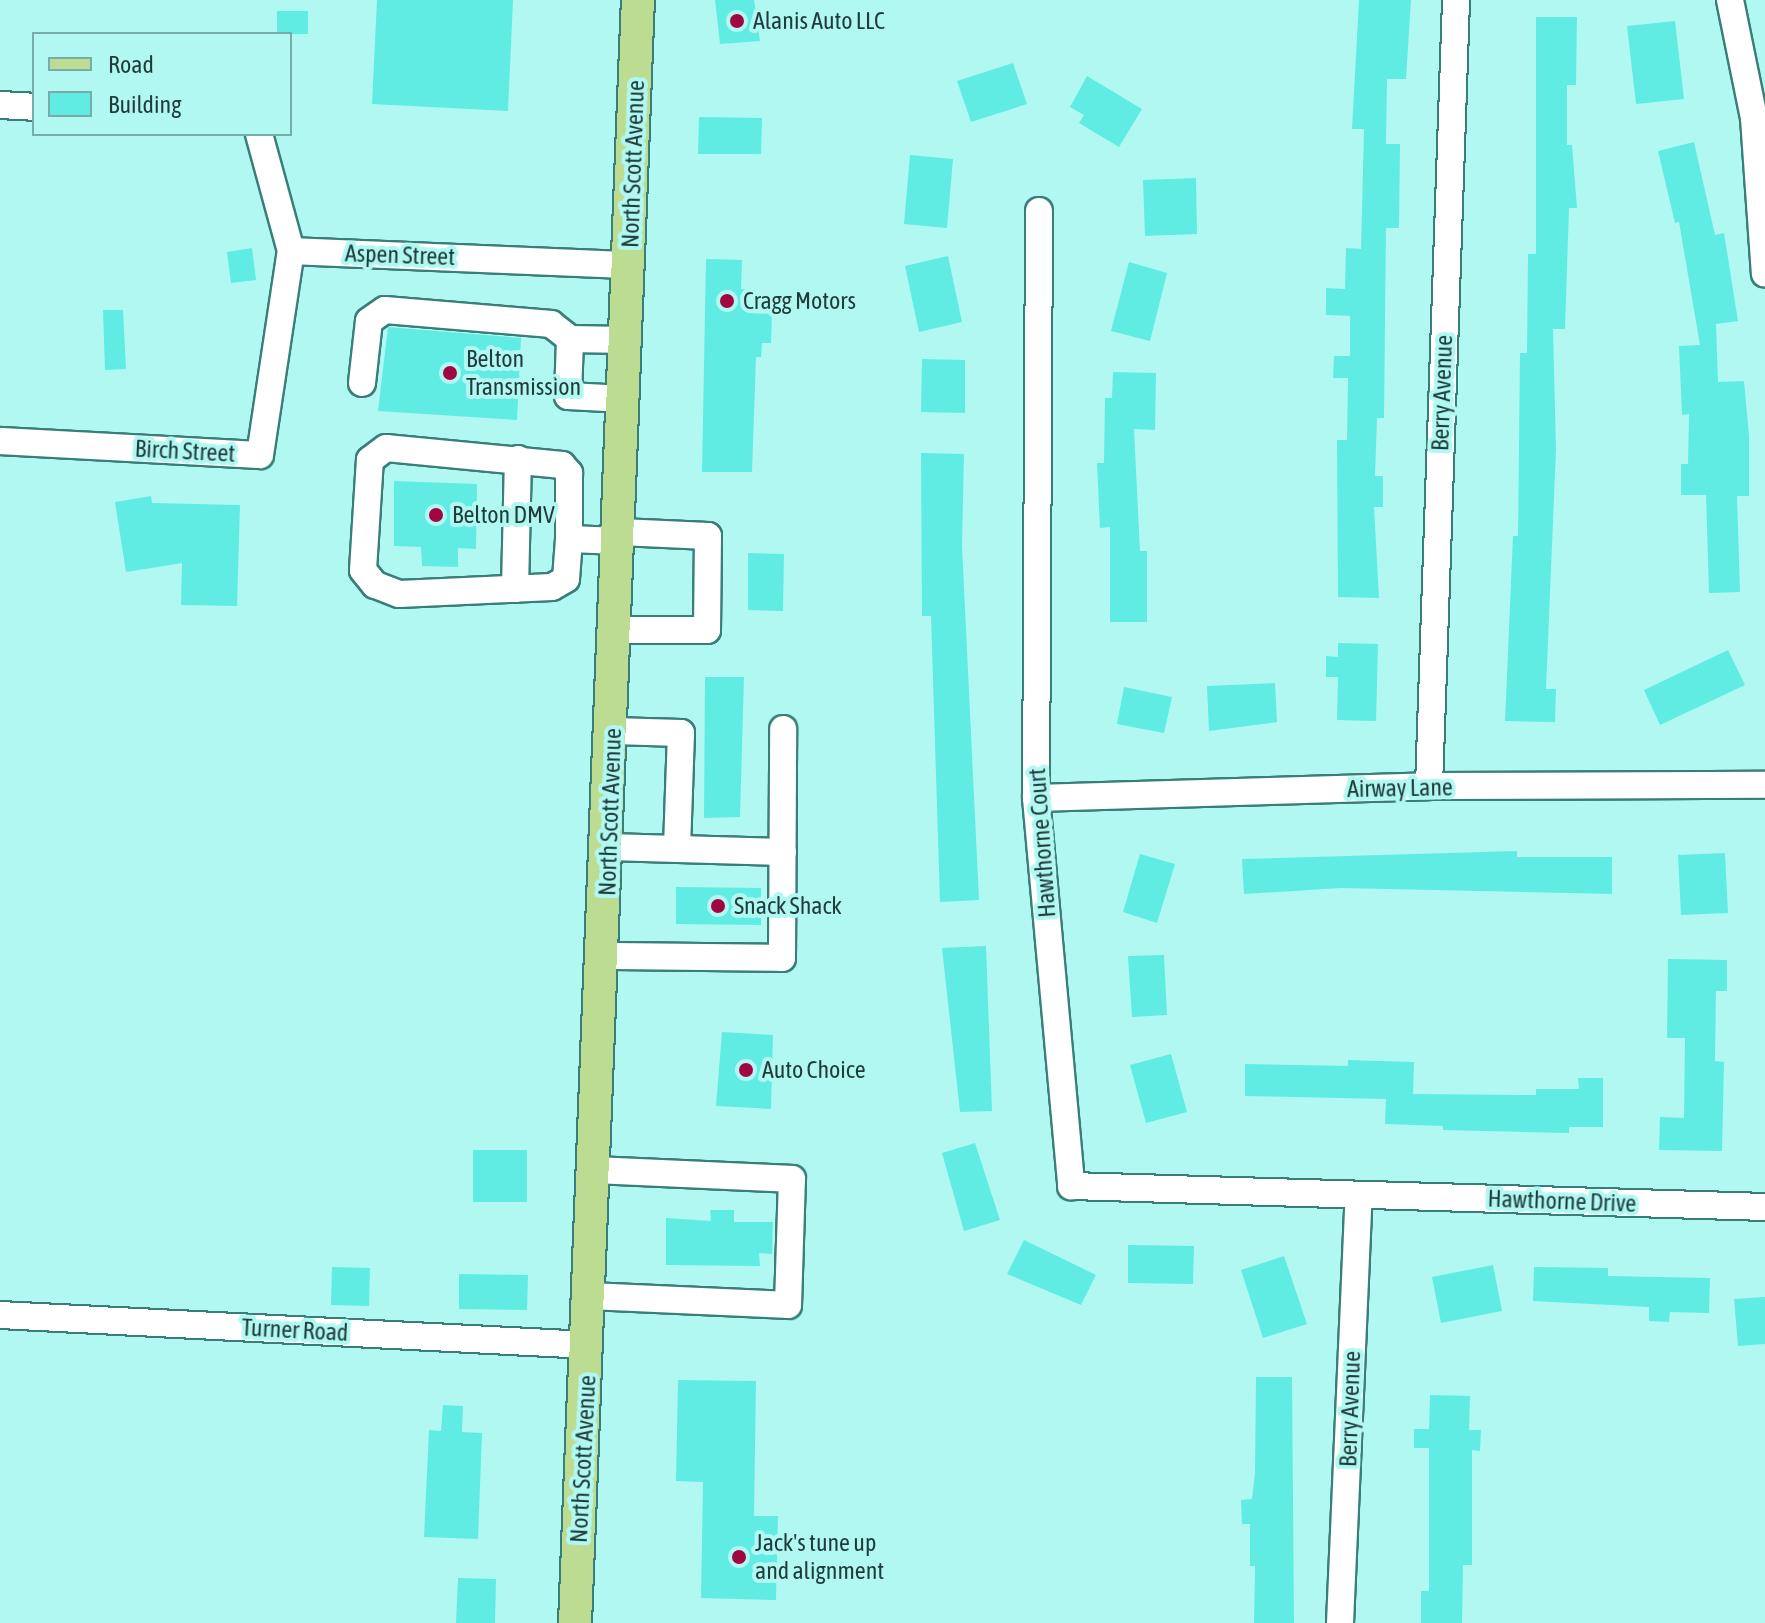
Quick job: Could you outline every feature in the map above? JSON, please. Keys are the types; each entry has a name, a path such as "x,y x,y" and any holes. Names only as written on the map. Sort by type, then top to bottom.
{"main road":[{"name":"North Scott Avenue","path":"575,1623 596,1170 638,0"}],"street":[{"name":"Berry Avenue","path":"1429,786 1456,0"},
{"path":"1730,0 1754,118 1765,274"},
{"path":"0,105 32,107"},
{"path":"260,136 291,251"},
{"name":"Hawthorne Court","path":"1039,211 1036,798 1071,1186 1359,1195"},
{"name":"Aspen Street","path":"291,251 630,265"},
{"name":"Birch Street","path":"0,441 260,455 291,251"},
{"path":"362,383 369,321 385,310 551,324 570,339 627,340"},
{"path":"570,339 568,396 625,399"},
{"path":"386,448 562,465 569,473 569,539 566,579 552,587 399,594 375,585 363,570 365,491 370,460 386,448"},
{"path":"515,589 518,459"},
{"path":"569,539 708,536 707,630 616,630"},
{"path":"604,956 782,958 783,729"},
{"path":"613,731 681,733 677,849"},
{"name":"Airway Lane","path":"1036,798 1429,786 1765,785"},
{"path":"608,847 783,852"},
{"path":"591,1296 788,1305 792,1179 596,1170"},
{"name":"Berry Avenue","path":"1340,1623 1359,1195"},
{"name":"Hawthorne Drive","path":"1359,1195 1765,1207"},
{"name":"Turner Road","path":"0,1315 589,1345"}],"building":[{"path":"377,0 513,0 508,111 372,104"},
{"name":"Alanis Auto LLC","path":"715,0 754,0 760,41 720,44"},
{"path":"1359,0 1411,0 1406,79 1387,79 1386,144 1400,144 1399,228 1386,228 1384,418 1377,418 1375,476 1383,476 1383,507 1374,507 1379,598 1338,597 1337,440 1347,440 1348,378 1333,378 1334,356 1350,356 1350,316 1326,315 1326,288 1345,289 1346,248 1361,249 1364,129 1352,129"},
{"path":"277,11 308,11 308,34 277,32"},
{"path":"1536,17 1577,17 1576,85 1567,85 1567,145 1572,145 1577,208 1569,208 1565,329 1553,329 1556,449 1546,689 1556,689 1555,722 1505,721 1513,536 1518,536 1520,353 1527,353 1528,254 1536,254"},
{"path":"1675,21 1684,99 1636,104 1627,26"},
{"path":"1013,63 1027,104 971,122 957,81"},
{"path":"1087,76 1142,109 1119,147 1079,123 1084,115 1070,107"},
{"path":"699,117 762,118 761,154 698,154"},
{"path":"1694,142 1715,235 1724,233 1738,321 1716,324 1718,382 1744,381 1749,436 1749,496 1737,496 1740,592 1709,593 1706,495 1681,495 1681,464 1688,464 1689,414 1682,415 1679,346 1700,345 1679,222 1675,223 1658,151"},
{"path":"910,155 953,159 947,228 904,224"},
{"path":"1196,178 1197,234 1145,236 1143,180"},
{"path":"252,248 256,280 231,283 227,252"},
{"path":"948,256 962,322 919,332 905,266"},
{"path":"706,259 742,260 741,289 749,290 748,313 772,314 771,343 762,343 761,357 756,357 752,472 702,472"},
{"path":"1129,262 1167,273 1150,341 1111,331"},
{"path":"103,310 123,310 126,369 105,370"},
{"name":"Belton Transmission","path":"388,327 521,338 517,420 378,411"},
{"path":"922,359 965,360 965,413 921,412"},
{"path":"1113,372 1156,373 1155,430 1134,429 1140,551 1147,551 1147,622 1110,622 1110,527 1100,528 1097,463 1104,463 1105,398 1112,398"},
{"path":"921,453 964,454 962,546 979,900 940,902 931,616 922,616"},
{"name":"Belton DMV","path":"394,481 477,484 476,549 458,548 458,567 422,566 421,547 394,546"},
{"path":"151,496 152,503 240,505 237,606 181,605 182,563 126,572 115,502"},
{"path":"748,553 784,554 783,611 748,610"},
{"path":"1338,643 1378,644 1376,721 1337,720 1338,677 1326,677 1326,656 1338,657"},
{"path":"1728,650 1745,685 1660,725 1644,690"},
{"path":"705,677 744,677 740,817 704,818"},
{"path":"1275,683 1277,722 1209,731 1207,686"},
{"path":"1124,687 1172,697 1164,733 1117,724"},
{"path":"1517,851 1517,857 1612,857 1612,894 1341,888 1244,894 1242,859"},
{"path":"1725,853 1728,913 1681,915 1678,855"},
{"path":"1140,854 1175,864 1157,923 1123,912"},
{"name":"Snack Shack","path":"676,887 761,888 761,925 676,924"},
{"path":"986,946 992,1111 960,1112 942,948"},
{"path":"1164,955 1167,1015 1132,1017 1128,956"},
{"path":"1668,959 1727,960 1727,991 1716,991 1715,1061 1724,1062 1722,1151 1659,1150 1660,1117 1684,1118 1685,1038 1667,1038"},
{"name":"Auto Choice","path":"722,1032 773,1035 771,1109 716,1106"},
{"path":"1171,1054 1187,1112 1146,1123 1130,1065"},
{"path":"1348,1060 1414,1062 1413,1094 1536,1095 1536,1089 1579,1089 1578,1078 1603,1078 1603,1127 1569,1127 1569,1133 1443,1130 1443,1126 1385,1124 1386,1099 1245,1096 1245,1064 1348,1066"},
{"path":"975,1143 1000,1220 964,1231 942,1153"},
{"path":"473,1150 527,1150 527,1202 473,1202"},
{"path":"710,1210 734,1210 734,1222 773,1222 772,1254 759,1253 760,1266 666,1265 666,1218 711,1221"},
{"path":"1024,1240 1096,1275 1081,1305 1007,1274"},
{"path":"1128,1245 1194,1246 1193,1284 1128,1283"},
{"path":"1284,1256 1307,1324 1263,1338 1241,1270"},
{"path":"1493,1265 1502,1311 1441,1323 1432,1277"},
{"path":"332,1267 370,1268 369,1306 331,1305"},
{"path":"1534,1267 1608,1268 1608,1276 1710,1278 1709,1313 1670,1312 1669,1322 1649,1321 1649,1307 1533,1301"},
{"path":"459,1274 528,1275 527,1310 459,1309"},
{"path":"1765,1297 1765,1344 1738,1346 1734,1299"},
{"path":"1256,1377 1292,1377 1294,1623 1254,1623 1255,1566 1250,1566 1250,1524 1242,1524 1241,1500 1252,1499"},
{"path":"678,1380 756,1381 754,1516 778,1516 776,1600 701,1598 703,1482 676,1481"},
{"path":"1430,1395 1470,1396 1469,1430 1481,1430 1480,1451 1472,1450 1472,1565 1463,1565 1462,1623 1421,1623 1421,1591 1429,1591 1429,1448 1414,1448 1414,1429 1429,1429"},
{"path":"443,1405 463,1406 462,1432 482,1433 478,1539 424,1537 429,1430 441,1431"},
{"path":"458,1578 496,1579 495,1623 456,1623"}],"place":[{"name":"Alanis Auto LLC","path":"737,21"},
{"name":"Cragg Motors","path":"727,301"},
{"name":"Belton Transmission","path":"450,373"},
{"name":"Belton DMV","path":"436,515"},
{"name":"Snack Shack","path":"718,906"},
{"name":"Auto Choice","path":"746,1070"},
{"name":"Jack's tune up and alignment","path":"739,1557"}]}
